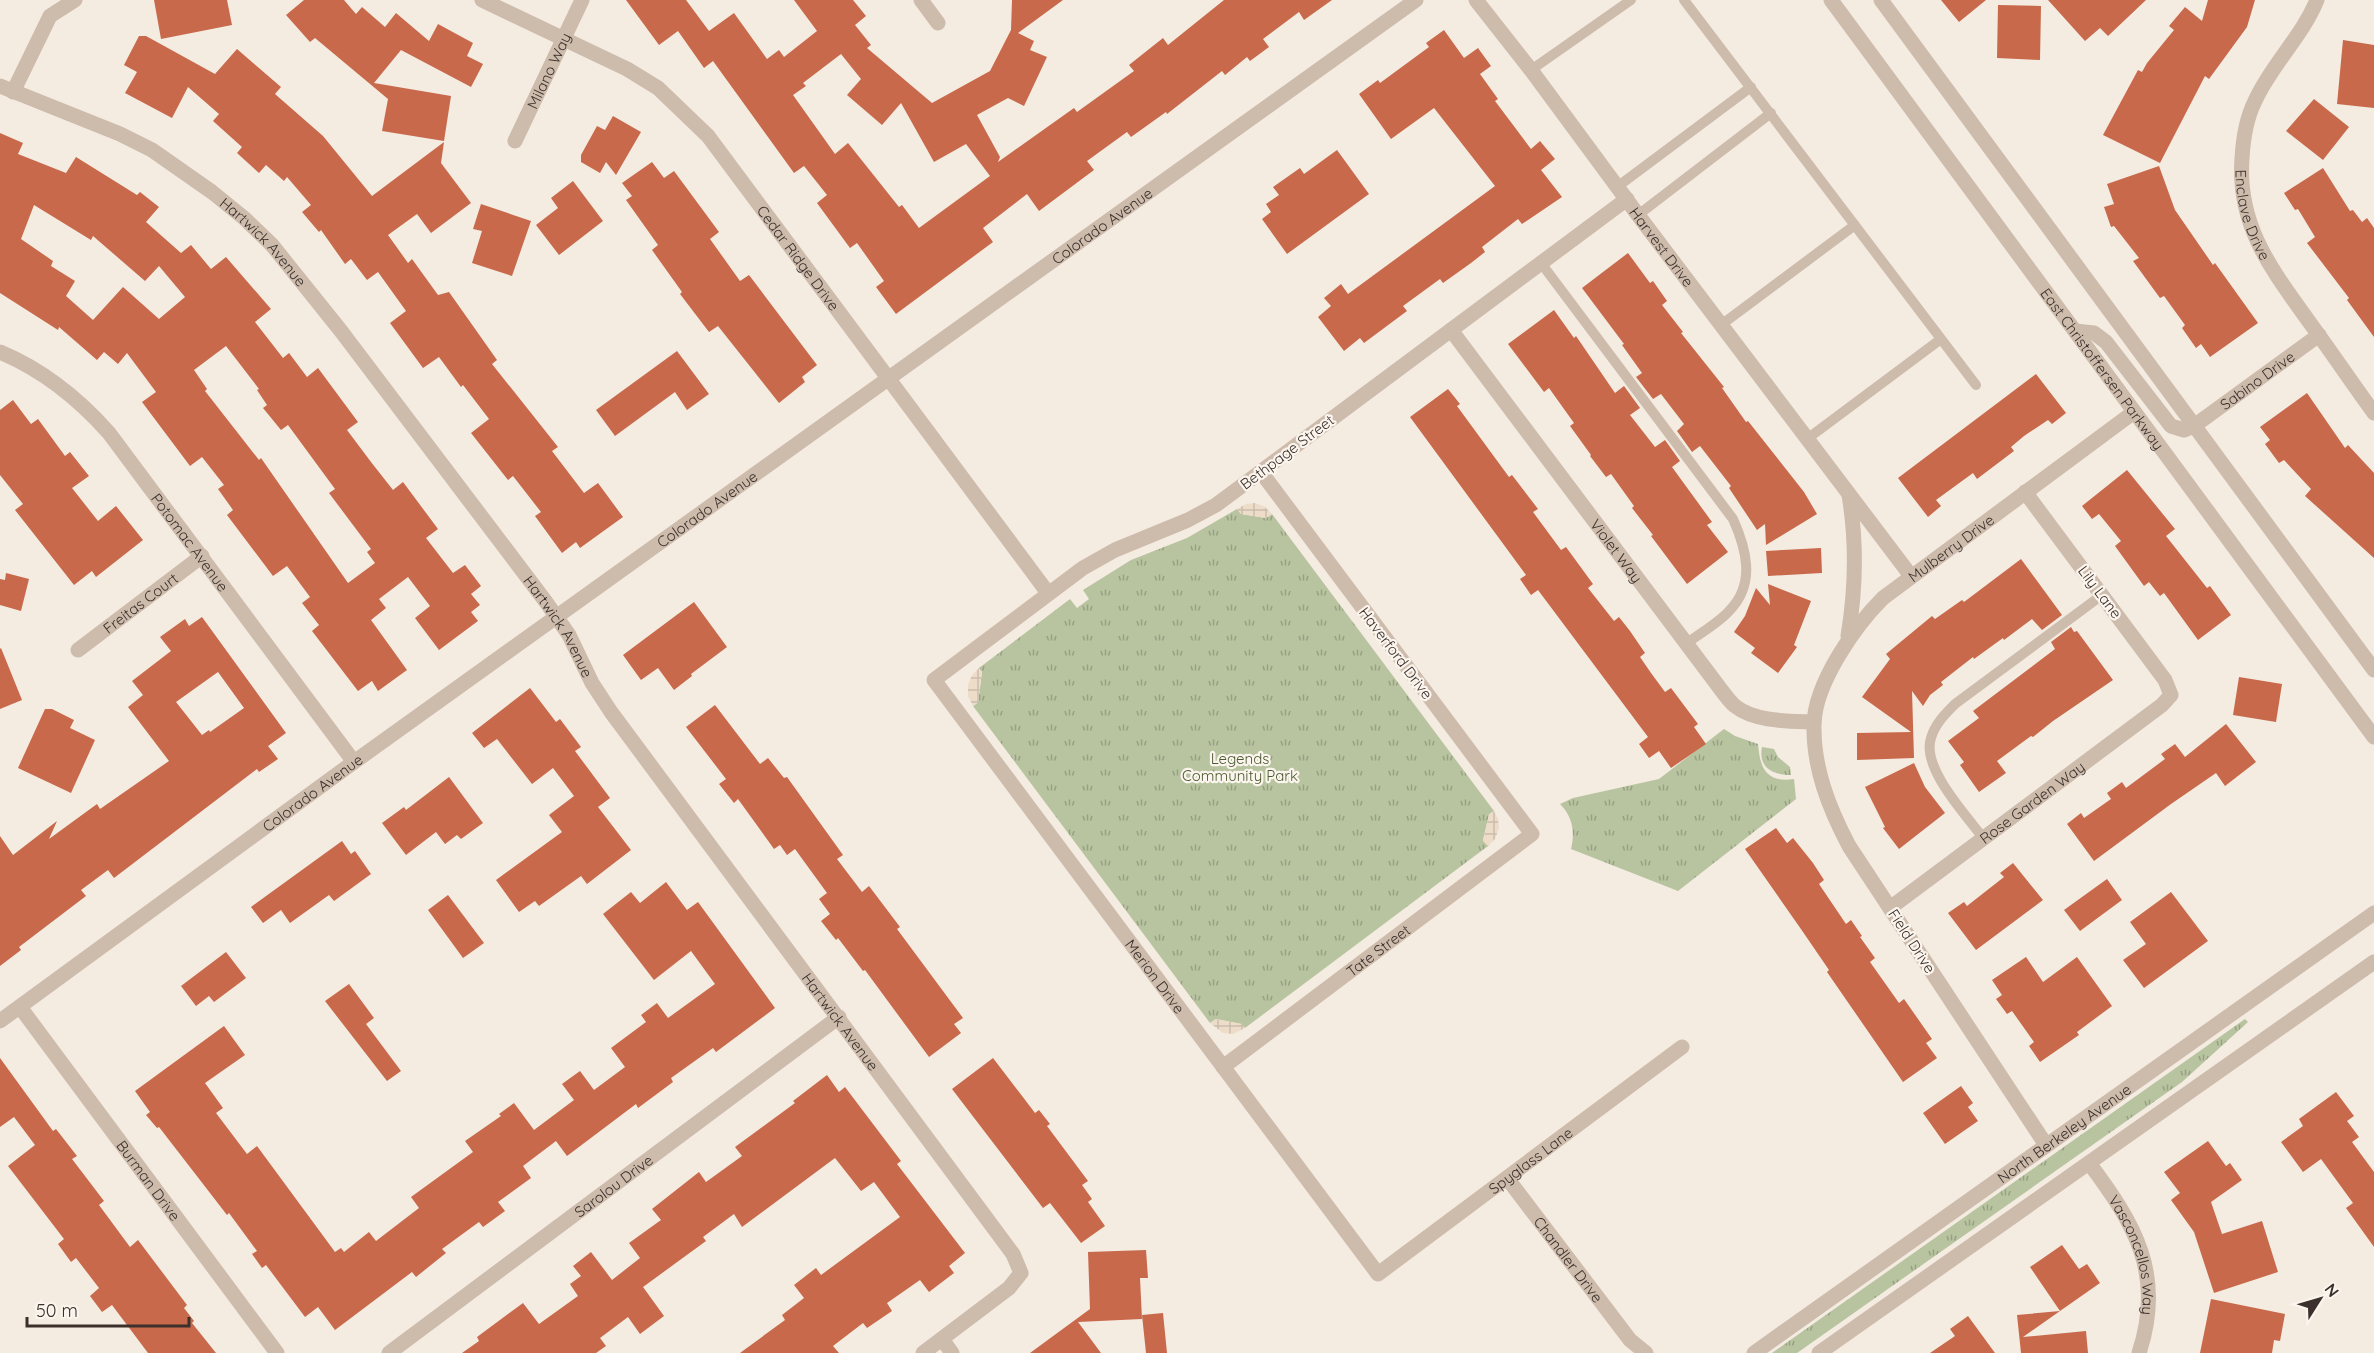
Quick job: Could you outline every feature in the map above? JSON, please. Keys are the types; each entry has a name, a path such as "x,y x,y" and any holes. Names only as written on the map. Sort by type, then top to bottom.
{"street":[{"path":"6,89 50,16 75,0"},
{"name":"Cedar Ridge Drive","path":"483,0 627,69 657,88 708,136 1048,593"},
{"name":"Milano Way","path":"515,141 582,0"},
{"path":"921,0 938,23"},
{"name":"Colorado Avenue","path":"0,1021 354,762 1416,0"},
{"name":"Harvest Drive","path":"1476,0 1532,70 1638,215 1911,576"},
{"name":"East Christoffersen Parkway","path":"1831,0 2374,737"},
{"path":"1881,0 2374,670"},
{"name":"Enclave Drive","path":"2317,0 2307,22 2268,76 2255,100 2243,140 2241,176 2246,215 2258,245 2275,274 2374,413"},
{"name":"Hartwick Avenue","path":"6,89 120,134 152,150 212,192 244,218 272,245 326,312 557,617 606,705 1013,1254 1021,1273 1010,1288 942,1339"},
{"name":"Bethpage Street","path":"934,680 1083,568 1115,550 1209,509 1541,263 1622,193"},
{"name":"Violet Way","path":"1451,330 1686,644 1736,706 1750,714 1814,723"},
{"path":"2075,331 2094,333 2106,342 2171,426 2184,430 2194,426"},
{"name":"Sabino Drive","path":"2194,426 2319,335"},
{"name":"Potomac Avenue","path":"0,352 39,371 90,412 109,433 354,762"},
{"name":"Mulberry Drive","path":"1814,723 1822,693 1848,639 1869,612 1911,576 2134,412"},
{"name":"Haverford Drive","path":"1261,472 1532,834"},
{"name":"Harvest Drive","path":"1848,492 1855,537 1856,563 1848,639"},
{"name":"Lily Lane","path":"2025,492 2165,680 2171,694"},
{"name":"Freitas Court","path":"78,650 202,556"},
{"name":"Merion Drive","path":"934,680 1378,1274"},
{"name":"Rose Garden Way","path":"1890,908 2162,705 2171,694"},
{"name":"Field Drive","path":"1814,723 1816,754 1822,786 1833,817 1849,846 2046,1145"},
{"name":"Tate Street","path":"1223,1067 1532,834"},
{"name":"North Berkeley Avenue","path":"1754,1353 2374,913"},
{"path":"1819,1353 2374,962"},
{"name":"Burman Drive","path":"20,1007 277,1353"},
{"name":"Sarolou Drive","path":"389,1353 839,1017"},
{"name":"Spyglass Lane","path":"1378,1274 1682,1047"},
{"name":"Vasconcellos Way","path":"2089,1163 2128,1222 2147,1273 2150,1303 2139,1353"},
{"name":"Chandler Drive","path":"1507,1178 1632,1347 1646,1353"},
{"path":"923,1353 942,1339 952,1353"}],"lane":[{"path":"1532,70 1631,0"},
{"path":"1684,0 1976,385"},
{"path":"1622,193 1751,87"},
{"path":"1638,215 1771,113"},
{"path":"1721,324 1855,225"},
{"path":"1541,263 1732,519 1744,543 1748,568 1742,590 1731,610 1686,644"},
{"path":"1807,439 1941,339"},
{"path":"1984,839 1940,780 1932,760 1930,740 1939,721 1954,704 2102,595"}],"green space":[{"name":"Legends Community Park","path":"1237,509 1241,514 1266,518 1272,514 1494,811 1489,815 1483,840 1488,846 1245,1028 1241,1024 1216,1019 1210,1023 973,706 978,702 982,672 979,668 1070,599 1077,608 1089,599 1083,590 1131,560 1187,538"},
{"path":"1724,729 1735,736 1758,744 1763,767 1771,776 1784,780 1794,779 1796,799 1678,891 1571,849 1572,825 1568,814 1560,804 1573,798 1659,779"},
{"path":"1762,747 1774,749 1778,757 1790,767 1791,775 1778,774 1768,769 1762,760"},
{"path":"2245,1019 2248,1022 2182,1082 1797,1353 1772,1353"}],"shaded area":[{"path":"1255,503 1265,507 1272,514 1266,518 1241,514 1237,509 1246,504"},
{"path":"979,668 982,672 978,703 973,706 968,696 968,685 972,675"},
{"path":"1494,811 1499,828 1495,839 1488,846 1483,841 1489,814"},
{"path":"1216,1019 1242,1024 1245,1028 1233,1034 1223,1033 1210,1023"}],"building":[{"path":"154,0 227,0 232,25 161,39"},
{"path":"304,0 344,0 356,14 362,7 385,27 396,13 429,41 438,24 473,43 467,56 483,64 471,87 401,50 374,83 451,96 444,141 382,131 388,99 315,38 310,42 286,15"},
{"path":"626,0 686,0 709,31 734,13 767,59 779,50 784,57 817,31 794,0 853,0 866,16 855,25 871,45 867,48 932,103 990,71 1011,30 1012,0 1063,0 1018,33 1034,41 1030,50 1047,57 1024,106 1008,98 977,115 1000,157 998,162 1074,108 1077,112 1134,71 1129,65 1163,38 1168,45 1224,0 1332,0 1304,20 1299,12 1263,39 1269,47 1250,61 1247,57 1225,75 1222,71 1167,114 1166,112 1131,137 1127,132 1087,161 1094,170 1039,211 1027,194 983,228 993,242 896,314 876,287 884,281 857,243 850,248 817,203 827,195 804,166 794,173 713,61 704,68 678,31 659,45","holes":["841,54 861,79 847,95 882,125 901,103 934,162 966,144 990,176 919,228 902,205 899,207 848,143 835,154 793,95 806,86 803,83"]},
{"path":"1941,0 1986,0 1959,22"},
{"path":"2048,0 2146,0 2108,36 2100,28 2085,41"},
{"path":"2208,0 2255,0 2247,27 2209,79 2205,76 2160,163 2103,135 2138,70 2142,72 2174,30 2169,26 2185,7 2202,21"},
{"path":"1998,5 2041,6 2040,60 1997,58"},
{"path":"1444,30 1464,58 1478,48 1491,66 1480,74 1498,99 1495,101 1531,149 1540,141 1555,159 1541,170 1562,197 1522,224 1518,219 1482,247 1485,252 1471,263 1443,283 1440,279 1403,306 1407,311 1364,343 1360,338 1344,351 1318,317 1331,306 1324,298 1341,284 1348,294 1495,186 1434,108 1391,139 1359,94 1378,80 1380,83 1429,47 1426,43"},
{"path":"139,36 146,36 215,74 237,49 281,87 275,94 323,136 372,196 444,142 441,163 471,203 431,233 417,214 388,235 408,263 412,259 438,295 449,292 497,360 492,364 558,447 552,451 584,493 598,483 623,517 580,548 576,542 562,553 535,516 541,512 513,476 508,480 471,433 489,419 439,357 423,368 390,323 406,311 378,272 367,280 351,259 345,264 321,230 319,232 302,212 311,205 287,177 284,181 266,165 259,173 237,153 242,147 213,121 219,114 188,87 172,118 125,93 137,72 124,65"},
{"path":"2343,40 2374,45 2374,108 2337,104"},
{"path":"2314,99 2349,127 2323,160 2286,131"},
{"path":"613,116 641,132 616,175 606,162 600,173 581,162 581,155 597,126 605,130"},
{"path":"0,133 23,143 18,154 66,173 76,157 137,195 140,192 159,207 146,222 181,253 191,245 211,269 226,257 271,309 255,322 283,358 289,353 307,377 318,368 358,422 347,430 393,490 403,482 438,529 426,538 453,573 465,565 481,586 471,594 480,605 471,612 478,621 439,650 415,618 430,606 408,577 379,599 386,608 371,620 407,670 378,691 372,681 358,691 312,631 319,625 302,603 310,597 287,566 273,576 227,515 233,510 218,489 224,485 202,457 190,466 142,402 156,392 127,353 118,364 104,352 97,360 59,327 58,330 0,293","holes":["34,205 91,240 93,236 145,281 159,266 185,297 159,319 123,287 93,320 66,296 75,281 51,266 53,261 21,239","226,346 259,389 257,390 267,405 263,408 281,430 288,425 335,489 329,493 371,549 367,552 375,563 348,583 261,458 259,460 205,391 207,389 194,370"]},
{"path":"1337,150 1369,194 1287,254 1262,219 1271,212 1266,204 1279,195 1273,187 1300,168 1304,174"},
{"path":"652,162 664,178 674,171 719,232 710,239 740,281 749,275 817,365 802,377 805,382 779,403 718,326 709,332 680,294 682,292 652,250 658,245 626,200 632,196 622,183"},
{"path":"2159,166 2175,210 2213,265 2215,263 2258,323 2210,357 2201,344 2196,348 2182,328 2185,325 2164,296 2160,298 2133,261 2139,258 2114,226 2111,227 2104,207 2114,204 2107,184"},
{"path":"2323,168 2350,211 2353,210 2362,222 2367,218 2374,228 2374,337 2347,300 2349,298 2307,243 2315,237 2298,209 2295,210 2284,193"},
{"path":"573,181 603,221 559,255 536,225 558,208 551,198"},
{"path":"481,204 531,221 512,276 472,263 482,231 473,229"},
{"path":"1628,253 1650,283 1653,281 1667,301 1662,305 1683,332 1681,333 1724,387 1722,388 1746,422 1748,421 1804,492 1817,514 1766,545 1765,524 1757,530 1729,488 1731,486 1700,446 1692,452 1677,431 1684,424 1661,394 1653,399 1636,377 1642,373 1622,345 1624,344 1582,288"},
{"path":"1554,310 1574,338 1576,336 1615,393 1624,386 1640,408 1630,415 1655,447 1665,440 1680,461 1672,467 1712,522 1707,525 1728,552 1687,584 1651,536 1653,535 1632,508 1634,506 1611,474 1606,477 1590,456 1570,426 1574,423 1549,388 1544,392 1508,344"},
{"path":"677,351 709,394 687,410 675,392 615,436 596,410"},
{"path":"2036,374 2066,413 2052,424 2048,420 2024,436 2011,447 2014,451 1977,479 1973,473 1936,500 1941,506 1928,517 1898,478"},
{"path":"1448,389 1460,404 1457,406 1509,477 1512,475 1538,509 1533,512 1561,550 1566,547 1593,584 1588,588 1614,621 1619,617 1630,631 1645,653 1640,657 1665,692 1671,688 1698,724 1694,727 1706,744 1671,768 1659,751 1649,758 1639,744 1648,737 1538,590 1531,595 1520,579 1526,575 1410,417"},
{"path":"2307,393 2345,448 2348,445 2374,473 2374,558 2305,496 2311,489 2284,460 2279,463 2265,444 2270,440 2260,427"},
{"path":"13,400 31,424 38,419 65,456 70,452 89,476 72,488 98,521 116,506 143,540 96,577 92,571 74,585 15,510 23,504 0,475 0,410"},
{"path":"2127,470 2175,529 2166,536 2207,588 2210,586 2231,615 2198,640 2164,593 2160,596 2149,582 2144,586 2115,546 2121,541 2099,514 2092,519 2082,506"},
{"path":"1821,548 1822,573 1768,576 1766,551"},
{"path":"2021,559 2062,615 2042,630 2032,619 2004,640 2003,638 1974,659 1973,657 1941,682 1943,685 1930,695 1923,706 1912,691 1914,758 1857,760 1857,733 1911,732 1862,697 1890,659 1886,654 1932,616 1935,619 1962,600 1964,602"},
{"path":"6,573 29,579 21,611 0,605 0,579 5,580"},
{"path":"1768,584 1811,601 1794,645 1797,647 1778,673 1751,653 1755,648 1734,632 1745,616 1756,588 1770,605"},
{"path":"694,602 727,647 674,690 658,668 641,680 623,655"},
{"path":"202,617 286,733 268,746 278,759 259,772 257,769 114,878 108,870 81,890 86,896 19,947 21,950 0,966 0,836 13,855 57,821 49,839 97,804 100,809 169,761 128,707 143,695 132,681 171,651 160,637 185,619 189,626","holes":["218,672 244,708 210,732 209,730 202,735 176,702"]},
{"path":"2071,627 2074,632 2077,631 2113,680 1997,761 2006,773 1979,792 1960,765 1964,762 1948,741 1979,718 1973,711 2055,649 2051,642"},
{"path":"0,649 22,700 0,709"},
{"path":"2239,677 2282,684 2276,722 2233,715"},
{"path":"530,688 556,722 560,719 581,747 575,751 610,798 598,807 631,850 587,884 581,876 539,906 535,901 519,912 496,880 562,832 549,815 574,796 553,768 532,784 497,739 484,748 472,733"},
{"path":"715,705 760,764 768,758 784,778 787,777 843,855 837,859 862,892 869,886 900,927 897,929 963,1018 954,1024 961,1033 929,1057 865,970 863,971 838,938 836,940 821,921 830,914 819,899 827,893 795,849 787,855 780,845 774,849 738,799 734,803 719,784 726,779 686,727"},
{"path":"45,709 52,709 74,720 70,728 95,740 71,793 18,768"},
{"path":"2226,724 2256,762 2225,786 2216,773 2094,861 2067,824 2081,813 2084,818 2111,799 2107,793 2122,782 2126,788 2165,759 2161,754 2175,744 2185,757"},
{"path":"1914,763 1925,787 1945,813 1899,849 1883,828 1885,827 1865,787"},
{"path":"449,777 483,823 461,839 457,835 445,844 436,832 406,855 382,823 404,807 406,810"},
{"path":"1776,828 1787,843 1793,838 1813,863 1824,880 1819,884 1846,924 1851,920 1875,958 1870,962 1899,1003 1904,999 1932,1039 1926,1043 1937,1058 1903,1082 1745,849"},
{"path":"342,841 351,854 355,851 371,874 334,901 329,895 290,923 281,910 263,923 251,907"},
{"path":"2013,863 2043,900 1976,950 1948,913 1964,902 1967,906 2004,877 2000,873"},
{"path":"2107,879 2122,900 2080,931 2064,910"},
{"path":"666,882 687,910 698,902 775,1008 716,1052 713,1048 671,1078 673,1082 638,1108 636,1104 567,1156 556,1141 523,1166 531,1178 498,1202 505,1211 483,1227 479,1222 442,1249 446,1253 416,1277 412,1272 335,1330 318,1307 305,1317 266,1265 262,1268 252,1254 257,1251 159,1127 157,1128 146,1115 150,1112 135,1091 224,1026 245,1055 205,1083 223,1108 216,1113 247,1154 257,1146 335,1252 341,1248 344,1252 369,1232 376,1241 419,1208 411,1197 473,1152 465,1141 501,1116 499,1114 514,1103 534,1130 574,1100 562,1084 580,1071 594,1090 625,1067 611,1048 646,1022 641,1015 657,1003 668,1018 715,984 691,951 654,980 603,914 631,892 640,903"},
{"path":"2171,892 2208,941 2144,988 2123,960 2146,944 2130,922"},
{"path":"448,895 484,943 463,958 428,910"},
{"path":"226,952 246,978 214,1002 209,996 196,1006 181,986"},
{"path":"2026,957 2043,982 2077,957 2112,1006 2077,1032 2079,1035 2040,1062 2029,1046 2034,1042 2012,1011 2007,1014 1996,999 2002,995 1992,980"},
{"path":"349,984 374,1018 366,1024 401,1071 387,1081 325,1001"},
{"path":"0,1058 53,1131 56,1129 77,1156 72,1159 104,1201 99,1205 130,1247 138,1240 187,1305 184,1308 194,1321 192,1323 216,1353 148,1353 112,1305 102,1312 90,1296 99,1288 76,1258 71,1262 58,1244 64,1239 8,1166 35,1145 14,1117 0,1127"},
{"path":"993,1058 1035,1113 1039,1110 1050,1124 1047,1126 1088,1181 1082,1185 1092,1199 1088,1202 1105,1226 1081,1243 1050,1203 1043,1208 952,1089"},
{"path":"827,1075 839,1092 845,1087 901,1161 897,1164 965,1253 949,1266 954,1273 929,1292 920,1280 887,1303 892,1311 867,1328 863,1323 833,1346 839,1353 740,1353 785,1320 782,1315 804,1298 794,1285 816,1268 821,1275 900,1217 874,1182 861,1191 835,1158 742,1227 734,1214 703,1237 706,1241 643,1287 664,1316 640,1334 628,1317 600,1338 606,1346 596,1353 462,1353 479,1341 477,1337 523,1303 539,1324 578,1296 570,1284 581,1276 573,1266 591,1252 612,1280 640,1258 629,1243 661,1220 652,1209 699,1172 706,1182 742,1156 735,1147 795,1103 793,1101"},
{"path":"1961,1086 1973,1103 1968,1107 1978,1121 1945,1144 1923,1113"},
{"path":"2336,1092 2354,1116 2347,1121 2359,1137 2352,1142 2374,1172 2374,1247 2346,1208 2353,1203 2321,1159 2303,1172 2281,1142 2303,1126 2299,1119"},
{"path":"2208,1141 2226,1166 2230,1163 2242,1180 2211,1202 2222,1234 2262,1221 2278,1272 2214,1293 2194,1232 2171,1200 2180,1193 2164,1172"},
{"path":"2062,1245 2079,1269 2087,1264 2100,1283 2060,1311 2030,1267"},
{"path":"1146,1250 1148,1278 1140,1278 1142,1319 1078,1322 1101,1353 1030,1353 1090,1309 1088,1252"},
{"path":"2211,1299 2285,1314 2280,1341 2274,1340 2272,1353 2200,1353"},
{"path":"2060,1311 2023,1337 2086,1331 2088,1353 2021,1353 2017,1315"},
{"path":"1163,1313 1167,1353 1146,1353 1142,1315"},
{"path":"1968,1316 1995,1353 1930,1353 1955,1336 1950,1329"}]}
